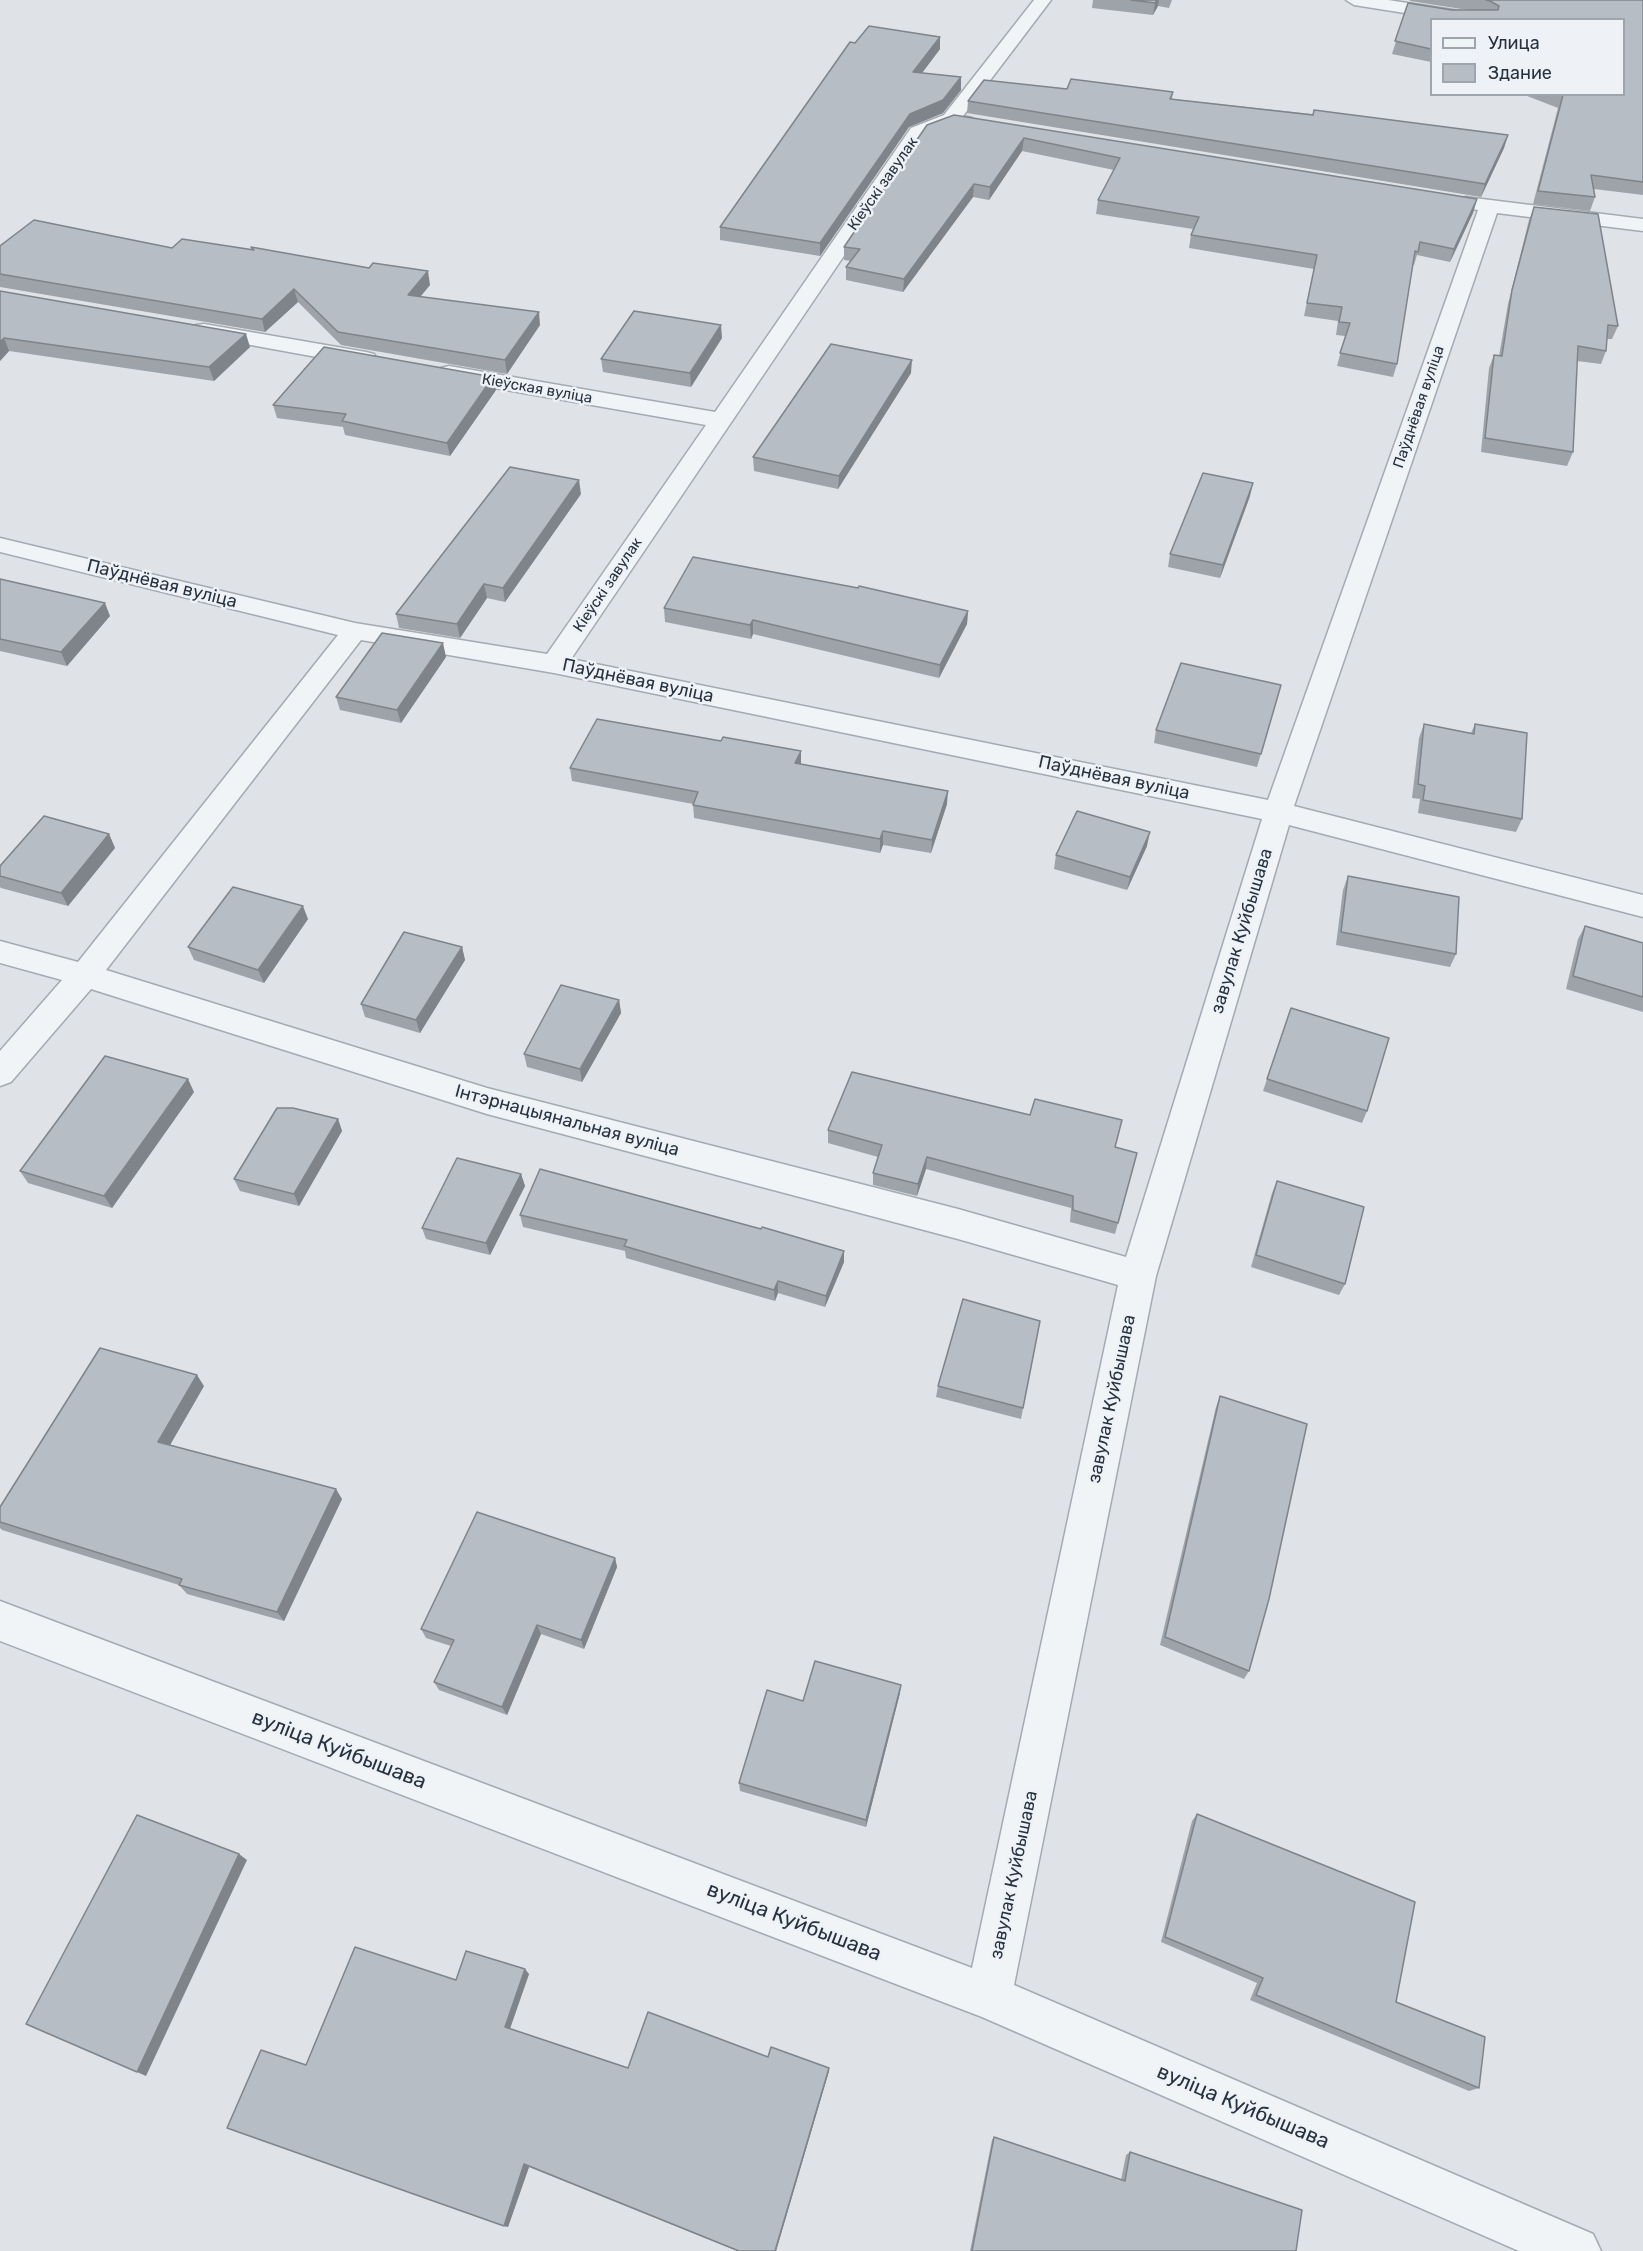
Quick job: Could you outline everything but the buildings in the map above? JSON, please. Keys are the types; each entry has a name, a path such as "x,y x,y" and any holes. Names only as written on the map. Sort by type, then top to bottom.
{"street":[{"path":"986,125 951,119 1042,0"},
{"path":"1354,0 1473,18"},
{"name":"Кіеўскі завулак","path":"554,664 918,132 951,119"},
{"path":"1442,199 1489,207 1643,225"},
{"name":"Паўднёвая вуліца","path":"1278,812 1489,207"},
{"path":"189,328 389,363"},
{"name":"Кіеўская вуліца","path":"424,369 719,420"},
{"name":"Паўднёвая вуліца","path":"0,545 355,631 554,664 1278,812 1643,906"},
{"path":"0,1073 85,975 355,631"},
{"name":"завулак Куйбышава","path":"989,1997 1138,1276 1278,812"},
{"name":"Інтэрнацыянальная вуліца","path":"0,952 85,975 487,1101 958,1224 1138,1276"},
{"name":"вуліца Куйбышава","path":"0,1621 989,1997 1576,2251"}]}
